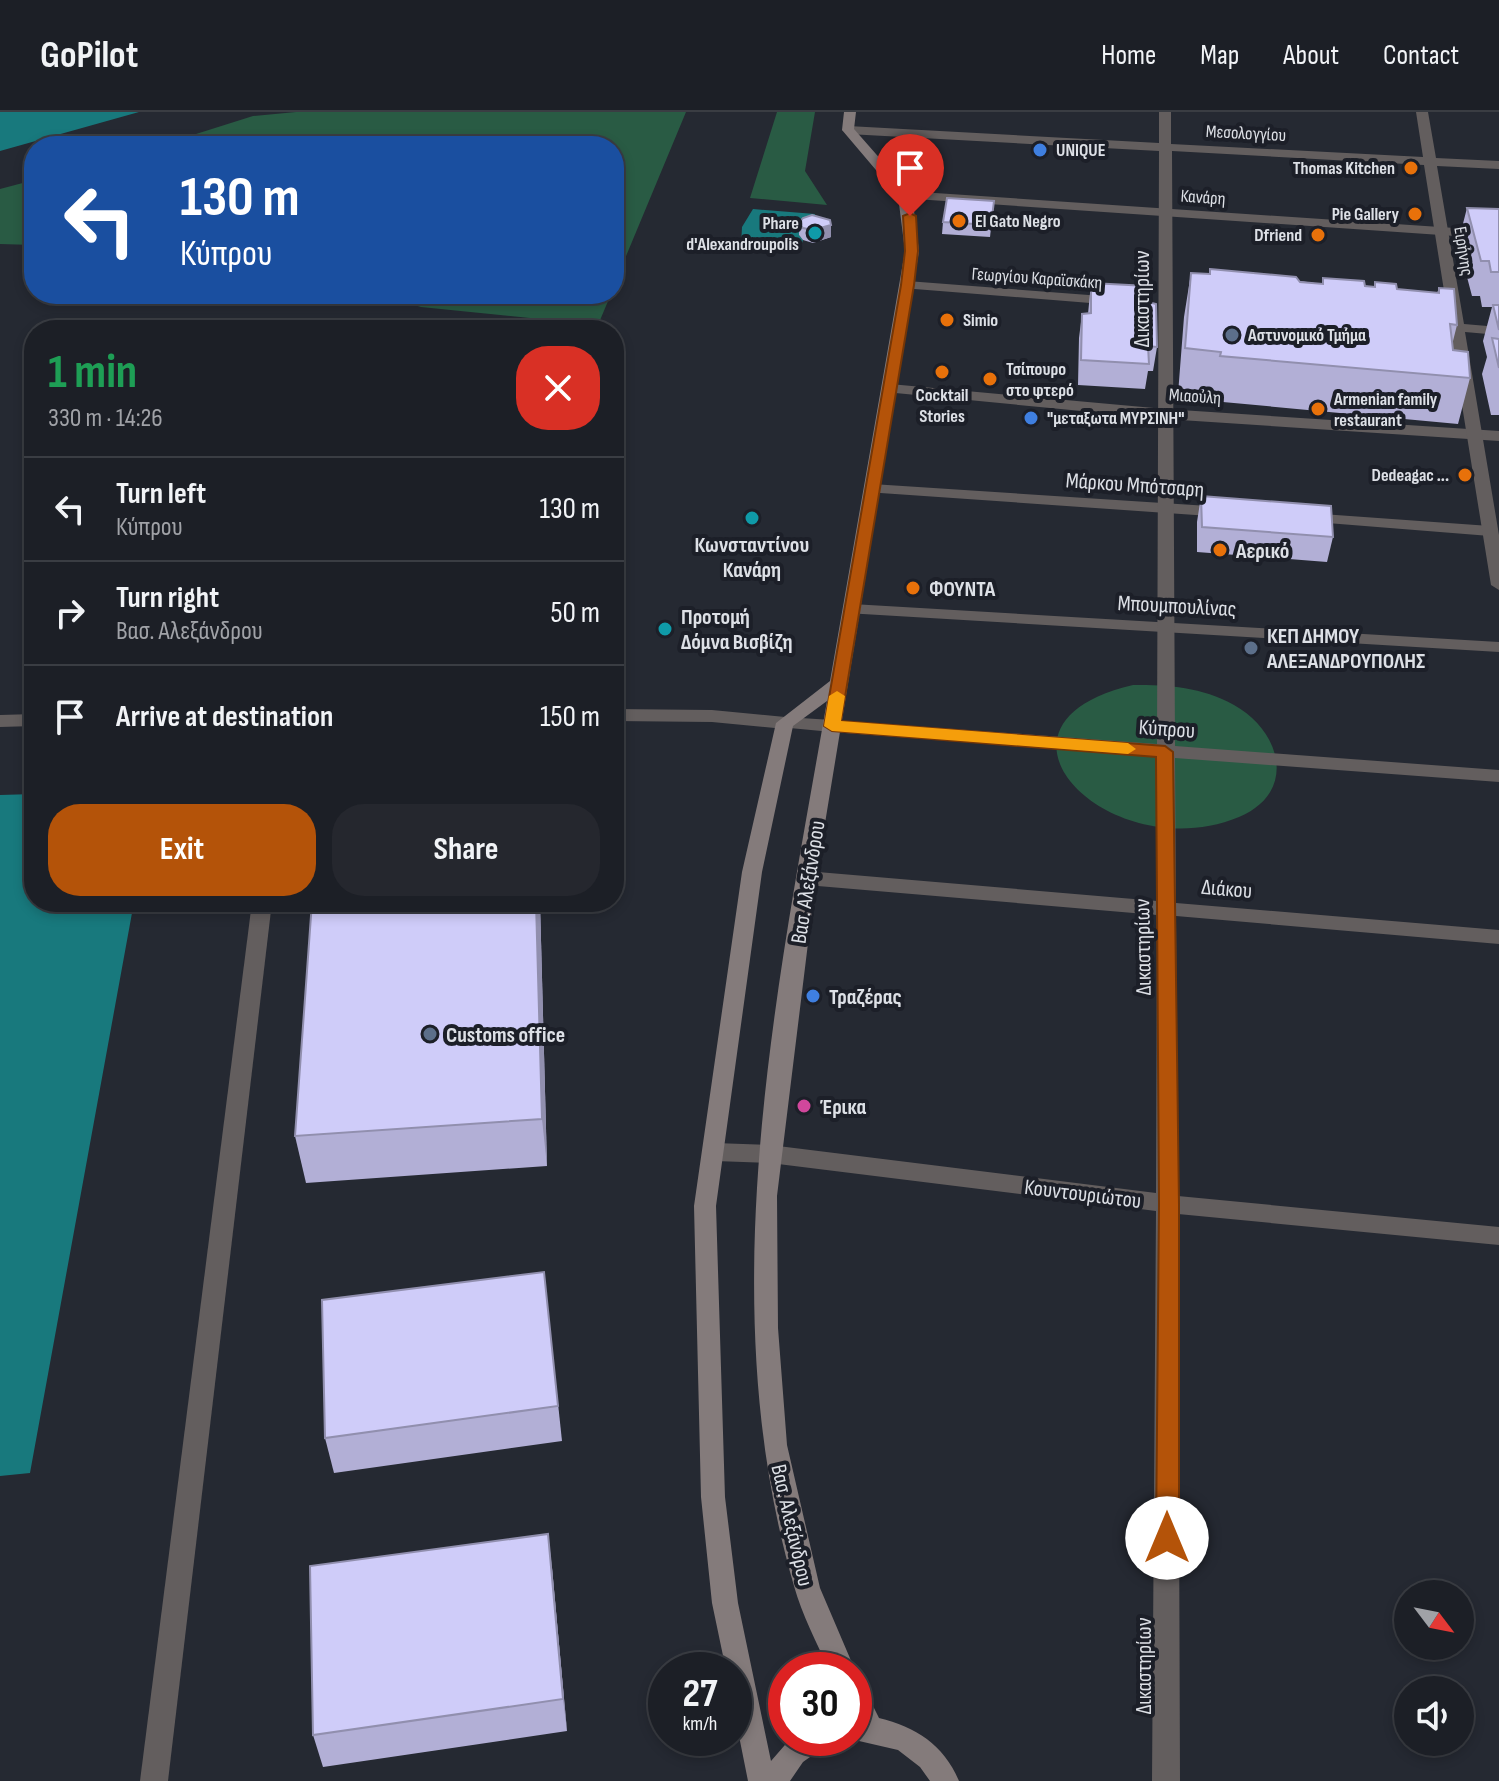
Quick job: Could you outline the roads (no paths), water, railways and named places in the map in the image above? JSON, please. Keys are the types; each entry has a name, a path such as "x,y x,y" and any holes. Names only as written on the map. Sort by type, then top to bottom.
{"main road":[{"path":"850,112 848,130 905,195"},
{"name":"Βασ. Αλεξάνδρου","path":"834,1652 807,1588 775,1445 764,1264 770,1154 806,878 912,251 905,195"},
{"path":"762,1781 725,1603 713,1497 705,1206 752,872 785,723 840,683"},
{"path":"872,1730 898,1735 922,1751 945,1781"},
{"path":"774,1781 791,1756"}],"street":[{"name":"Δικαστηρίων","path":"1165,112 1165,212 1158,304 1165,414 1165,907 1169,1204 1166,1781"},
{"name":"Ειρήνης","path":"1422,112 1499,585"},
{"name":"Μεσολογγίου","path":"848,130 1499,165"},
{"name":"Κανάρη","path":"905,195 1499,235"},
{"name":"Γεωργίου Καραϊσκάκη","path":"907,285 1158,304"},
{"path":"1411,324 1499,331"},
{"name":"Μιαούλη","path":"890,389 1165,414 1499,436"},
{"name":"Μάρκου Μπότσαρη","path":"872,489 1242,514"},
{"path":"1289,517 1490,531"},
{"name":"Μπουμπουλίνας","path":"852,609 1499,647"},
{"name":"Κύπρου","path":"624,715 712,716 1499,776"},
{"path":"0,721 24,720"},
{"name":"Διάκου","path":"806,878 1499,937"},
{"path":"154,1781 261,912"},
{"name":"Κουντουριώτου","path":"715,1152 770,1154 1169,1204 1499,1236"}],"water":[{"path":"0,112 139,112 53,136 24,136 24,144 0,151"},
{"path":"753,209 815,214 811,227 799,235 803,240 799,252 741,247 742,227"},
{"path":"24,794 24,912 132,912 30,1473 0,1476 0,795"}],"place":[{"name":"UNIQUE","path":"1040,150"},
{"name":"Thomas Kitchen","path":"1411,168"},
{"name":"Pie Gallery","path":"1415,214"},
{"name":"El Gato Negro","path":"959,221"},
{"name":"Phare d'Alexandroupolis","path":"815,233"},
{"name":"Dfriend","path":"1318,235"},
{"name":"Simio","path":"947,320"},
{"name":"Αστυνομικό Τμήμα","path":"1232,335"},
{"name":"Cocktail Stories","path":"942,372"},
{"name":"Τσίπουρο στο φτερό","path":"990,379"},
{"name":"Armenian family restaurant","path":"1318,409"},
{"name":"\"μεταξωτα ΜΥΡΣΙΝΗ\"","path":"1031,418"},
{"name":"Dedeagac ...","path":"1465,475"},
{"name":"Κωνσταντίνου Κανάρη","path":"752,518"},
{"name":"Αερικό","path":"1220,550"},
{"name":"ΦΟΥΝΤΑ","path":"913,588"},
{"name":"Προτομή Δόμνα Βισβίζη","path":"665,629"},
{"name":"ΚΕΠ ΔΗΜΟΥ ΑΛΕΞΑΝΔΡΟΥΠΟΛΗΣ","path":"1251,648"},
{"name":"Τραζέρας","path":"813,996"},
{"name":"Customs office","path":"430,1034"},
{"name":"Έρικα","path":"804,1106"}]}
